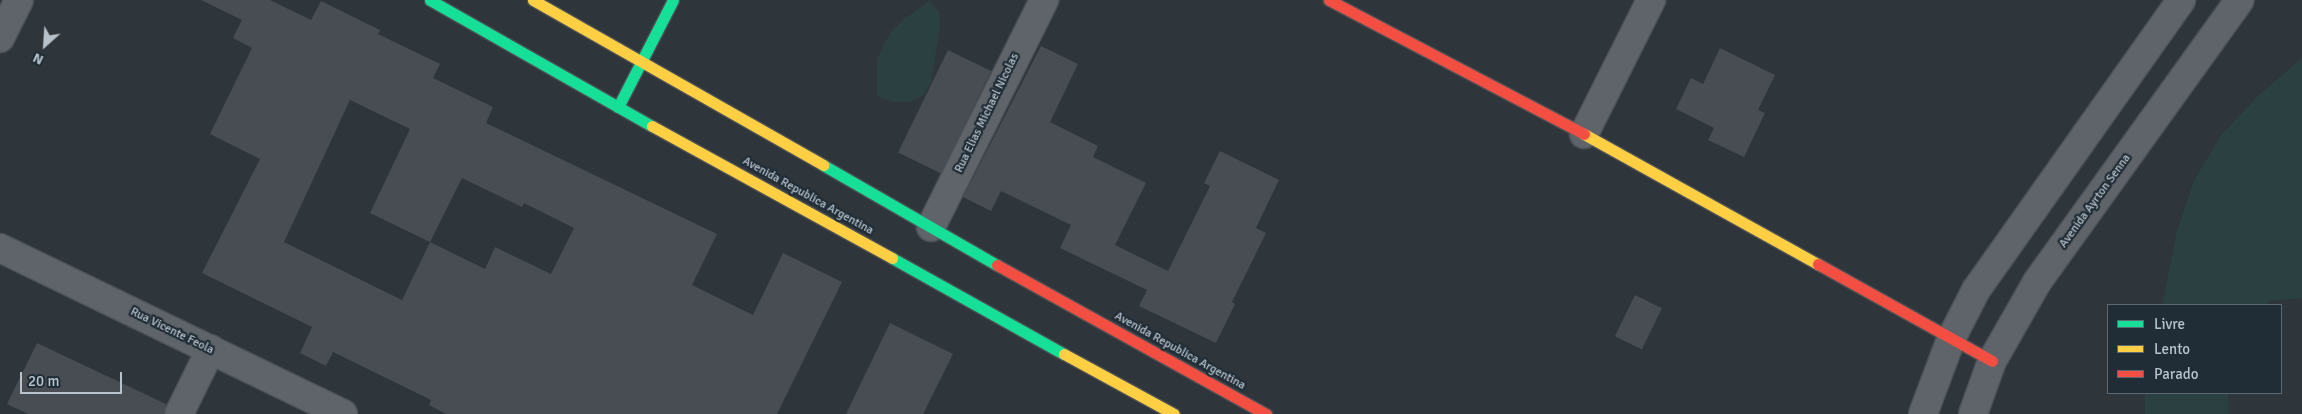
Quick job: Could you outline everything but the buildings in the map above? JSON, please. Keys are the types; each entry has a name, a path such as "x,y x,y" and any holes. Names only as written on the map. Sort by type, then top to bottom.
{"main road":[{"name":"Avenida Republica Argentina","path":"430,0 618,107 1174,414"},
{"name":"Avenida Republica Argentina","path":"533,0 1266,414"},
{"path":"618,107 643,62 673,0"},
{"path":"1329,0 1584,134 1992,361"}],"street":[{"path":"0,38 19,0"},
{"name":"Rua Elias Michael Nicolas","path":"931,226 1044,0"},
{"path":"1584,134 1650,0"},
{"path":"1923,414 1951,339 1976,290 1996,258 2181,0"},
{"name":"Avenida Ayrton Senna","path":"1974,414 1992,361 2037,282 2240,0"},
{"name":"Rua Vicente Feola","path":"0,248 343,414"},
{"path":"179,414 211,349"}],"green space":[{"path":"929,1 939,11 940,26 931,83 924,95 910,102 895,102 877,96 877,59 884,44 891,32 902,21"},
{"path":"2302,58 2302,298 2269,301 2268,304 2162,304 2177,231 2194,181 2221,135 2259,95"},
{"path":"2145,394 2228,394 2228,414 2145,414"}],"traffic: fast":[{"path":"430,0 652,126"},
{"path":"618,107 673,0"},
{"path":"823,165 997,265"},
{"path":"892,258 1064,354"}],"traffic: slow":[{"path":"533,0 823,165"},
{"path":"652,126 892,258"},
{"path":"1584,134 1818,264"},
{"path":"1064,354 1174,414"}],"traffic: jam":[{"path":"1329,0 1584,134"},
{"path":"1818,264 1992,361"},
{"path":"997,265 1266,414"}]}
